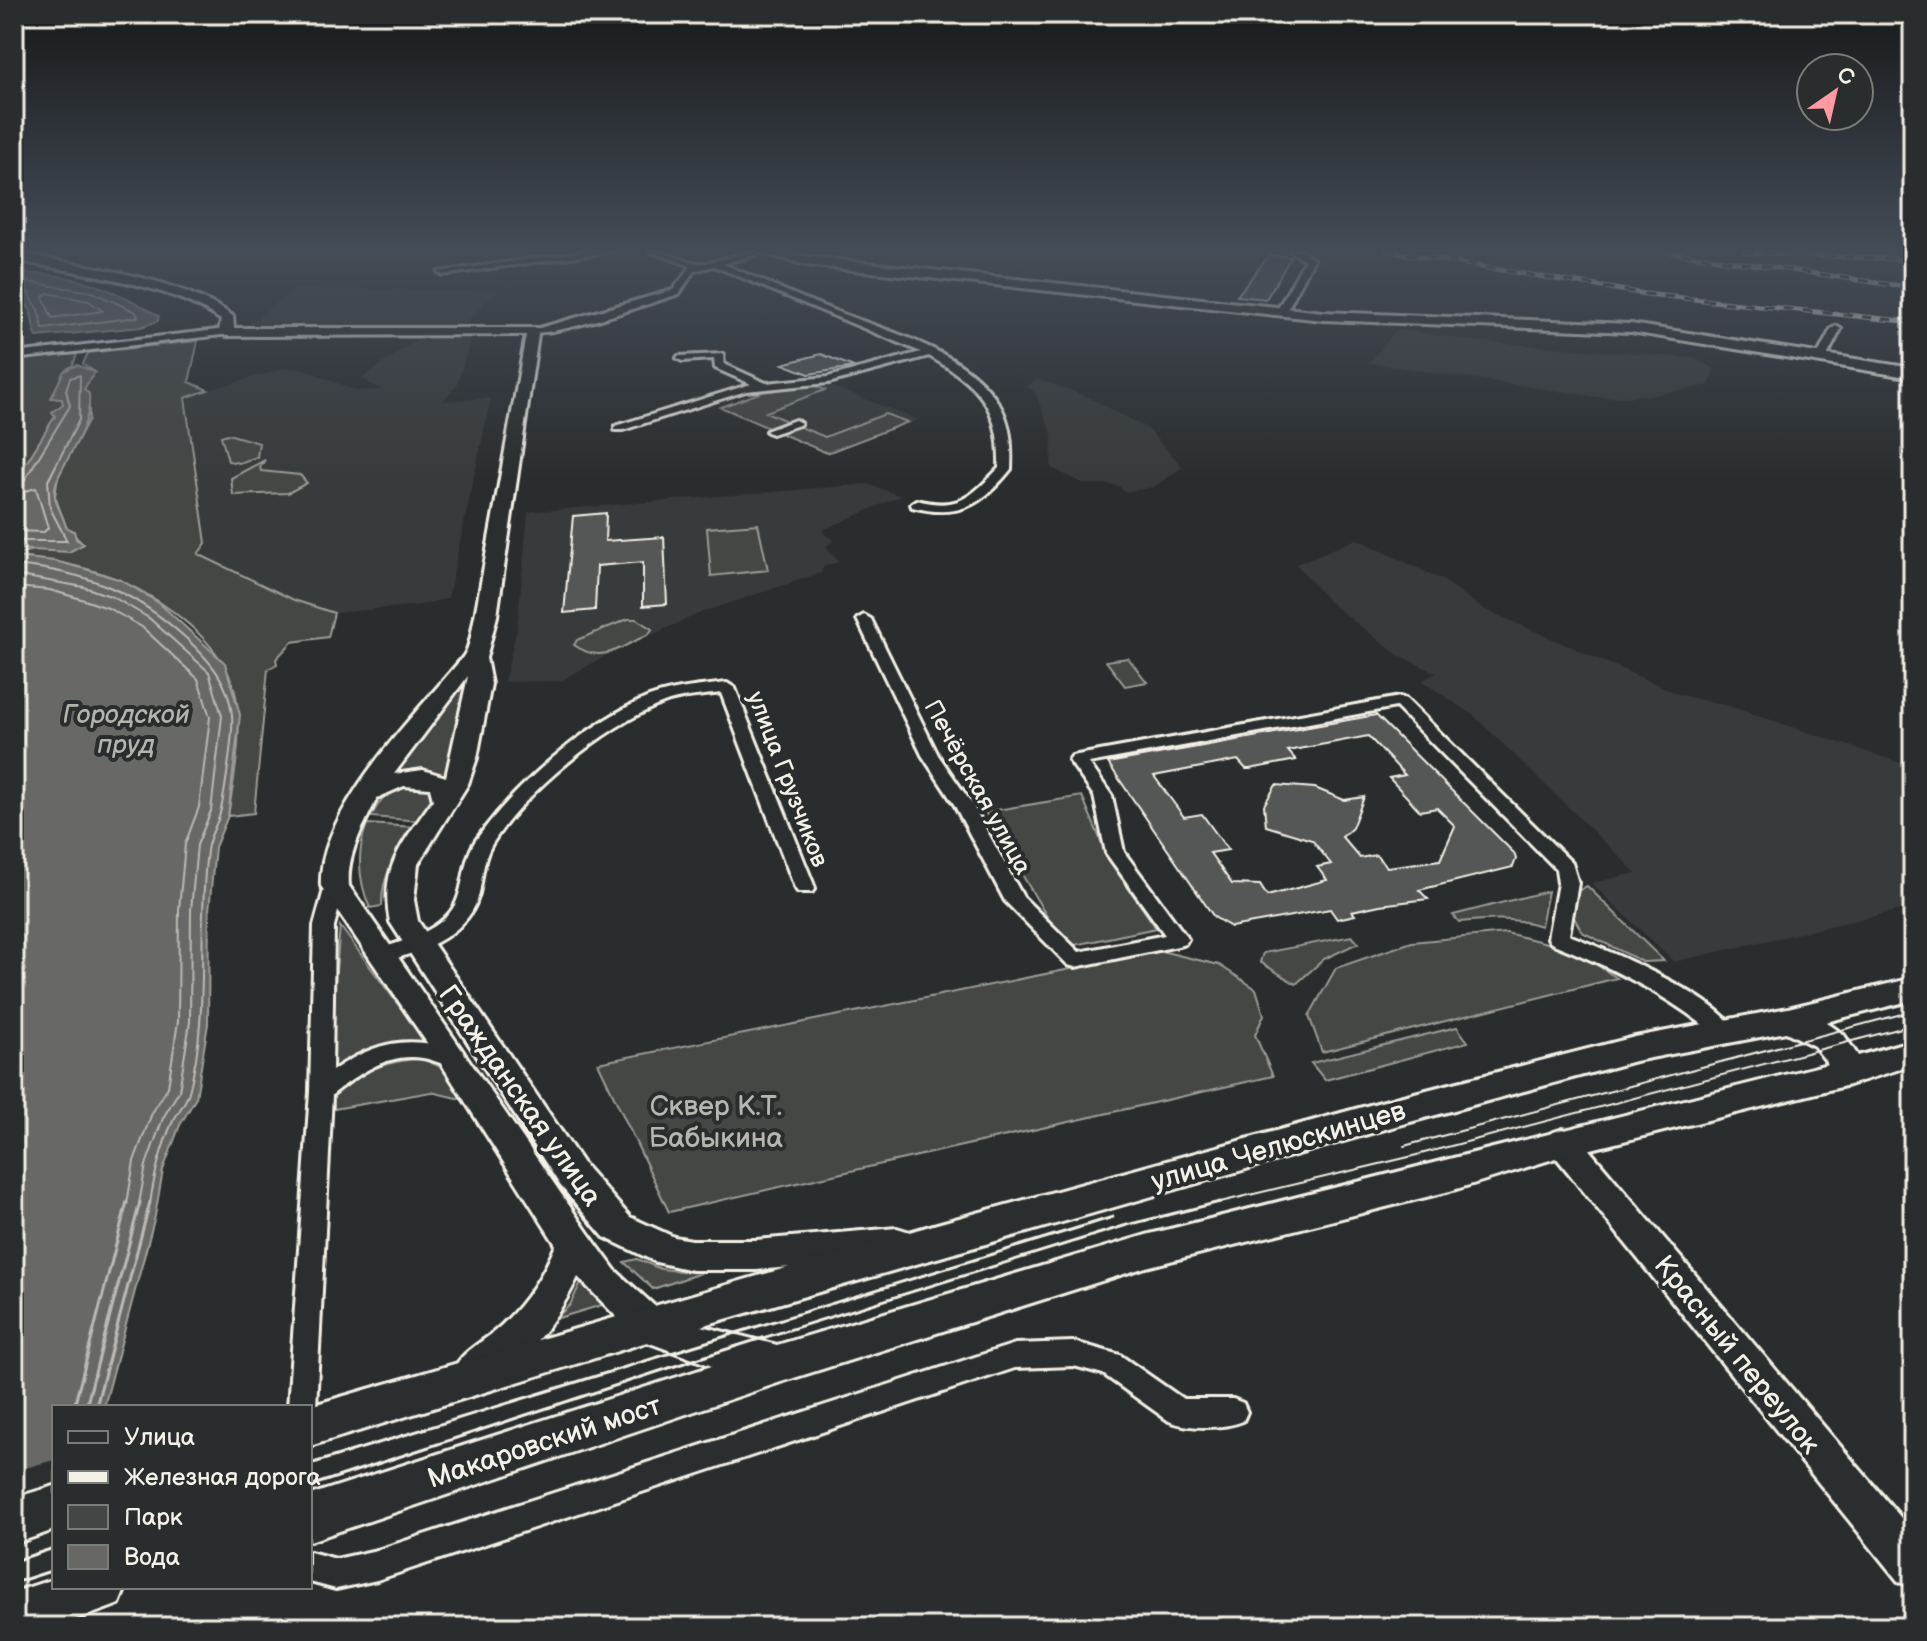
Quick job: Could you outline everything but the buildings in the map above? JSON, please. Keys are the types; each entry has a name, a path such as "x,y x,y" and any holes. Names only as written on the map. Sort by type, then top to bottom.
{"main road":[{"name":"улица Челюскинцев","path":"648,1324 1399,1111 1635,1049 1788,1020 1913,989"},
{"path":"1788,1020 1826,1034 1849,1072"},
{"path":"778,1364 1146,1251 1450,1176 1563,1142 1849,1072 1913,1052"},
{"path":"312,1425 648,1324"},
{"name":"Гражданская улица","path":"648,1324 697,1344 778,1364"},
{"name":"Макаровский мост","path":"312,1517 778,1364"},
{"path":"14,1521 52,1509"},
{"path":"14,1616 96,1589"}],"street":[{"path":"226,332 227,328"},
{"path":"14,356 226,332 534,331 558,328"},
{"path":"871,328 909,341 988,395 1005,428 1005,469 972,503 936,511 917,504"},
{"path":"1621,328 1913,373"},
{"path":"1821,358 1836,329"},
{"name":"Гражданская улица","path":"534,331 488,602 475,658 462,669 366,793 342,844 334,870 335,886 380,956 455,1060 575,1244 602,1281 648,1324"},
{"path":"619,428 762,385 828,380 928,353"},
{"path":"682,358 719,356 719,366 762,385"},
{"path":"772,431 795,423"},
{"name":"Печёрская улица","path":"864,619 930,755 963,804 1015,901 1075,960 1178,939 1115,853 1103,796 1078,760 1400,702 1565,867 1568,883 1558,938 1652,978 1689,1000 1724,1030"},
{"name":"Гражданская улица","path":"475,658 482,672 457,781 407,856 398,881 397,899 404,922 416,942 572,1175 617,1227 669,1251 692,1255 756,1255 937,1240"},
{"name":"улица Грузчиков","path":"416,942 457,919 467,904 480,846 539,782 590,742 653,701 727,688 805,888"},
{"path":"366,793 403,778 420,777 442,784 445,799"},
{"path":"302,1405 321,1092 324,926 335,886"},
{"path":"380,956 416,942"},
{"path":"321,1092 353,1067 392,1049 435,1050 455,1060"},
{"name":"Красный переулок","path":"1563,1142 1913,1566"},
{"path":"450,1382 500,1352 545,1305 575,1244"},
{"path":"312,1568 336,1574 377,1565 1015,1356 1074,1354 1110,1364 1179,1412 1233,1412"}],"shaded area":[{"path":"1397,329 1474,341 1694,358 1714,368 1710,385 1655,395 1603,398 1369,363"},
{"path":"420,337 471,337 457,385 443,401 491,398 448,598 420,605 334,613 294,600 198,554 202,547 185,397 286,368 304,369 357,391 383,390 361,379"},
{"path":"1038,379 1086,396 1147,428 1183,467 1154,487 1125,492 1119,486 1085,484 1051,468 1052,434 1035,393 1027,386"},
{"path":"819,382 919,420 826,454 717,407 761,392"},
{"path":"868,484 901,496 823,530 825,535 835,540 826,546 839,562 824,566 821,573 705,611 607,655 561,681 504,682 517,629 528,512"},
{"path":"1357,539 1441,579 1482,608 1681,695 1732,707 1913,767 1913,907 1674,962 1591,883 1636,873 1473,715 1422,681 1436,673 1398,655 1329,602 1296,564"}],"green space":[{"path":"198,341 189,382 208,390 185,398 206,543 198,554 294,600 334,613 328,637 292,642 276,659 277,664 268,669 254,813 228,816 239,718 234,688 217,654 189,624 138,589 69,564 14,557 30,551 66,549 83,544 66,527 55,496 58,477 89,419 89,394 84,389 95,372 83,364 88,353"},
{"path":"77,354 73,365 64,371 52,398 62,399 63,404 14,483 14,359"},
{"path":"814,385 825,390 766,412 791,423 773,430 721,407 762,392"},
{"path":"885,414 908,422 827,453 775,431 793,424 825,437"},
{"path":"228,434 259,443 257,457 239,463 228,461 221,436"},
{"path":"265,460 261,471 300,475 307,483 288,493 233,495 231,478"},
{"path":"758,524 768,570 711,576 707,528"},
{"path":"628,619 636,619 652,629 649,634 603,654 584,651 574,645 577,640"},
{"path":"1128,658 1147,682 1125,686 1106,661"},
{"path":"473,663 447,779 421,771 387,778"},
{"path":"432,785 434,798 420,821 371,817 388,792 401,787"},
{"path":"1082,796 1109,860 1156,928 1065,947 985,812"},
{"path":"367,824 415,827 388,874 382,906 370,908 360,866 361,845"},
{"path":"1587,886 1664,961 1643,962 1582,932 1571,912 1572,894"},
{"path":"1548,891 1541,926 1510,920 1459,922 1453,915"},
{"path":"340,926 425,1041 374,1051 327,1075"},
{"path":"1506,933 1572,949 1617,978 1322,1052 1309,1016 1336,968 1412,942"},
{"path":"1352,936 1358,943 1324,959 1296,984 1260,962 1263,953"},
{"name":"Сквер К.Т. Бабыкина","path":"1161,951 1219,965 1256,989 1264,1015 1255,1035 1273,1076 669,1212 598,1063"},
{"path":"1457,1027 1468,1042 1325,1080 1311,1063"},
{"path":"423,1059 443,1068 461,1099 431,1092 334,1109 333,1096 374,1068"},
{"path":"637,1259 661,1269 701,1273 653,1289 624,1262"},
{"path":"584,1276 612,1302 555,1319 570,1305"}],"water":[{"path":"34,328 135,328 37,337"},
{"path":"77,365 95,372 84,389 89,394 85,424 59,476 55,497 66,527 74,531 76,539 84,544 69,552 14,549 14,483 55,416 52,412 63,404 62,399 51,398 64,371"},
{"name":"Городской пруд","path":"14,557 55,561 121,580 159,603 225,663 240,715 228,816 215,847 209,911 208,1024 196,1098 180,1125 163,1170 155,1216 105,1405 52,1405 54,1589 49,1627 14,1627"}],"pier":[{"path":"52,1461 52,1589 62,1589 53,1627 14,1627 14,1471"}],"tram line":[{"path":"1404,1146 1913,1011"},
{"path":"1212,1204 1409,1157 1913,1025"},
{"path":"312,1485 724,1350 1127,1225 1220,1202"},
{"path":"312,1463 1113,1217"},
{"path":"14,1561 52,1549"},
{"path":"14,1583 52,1571"}]}
